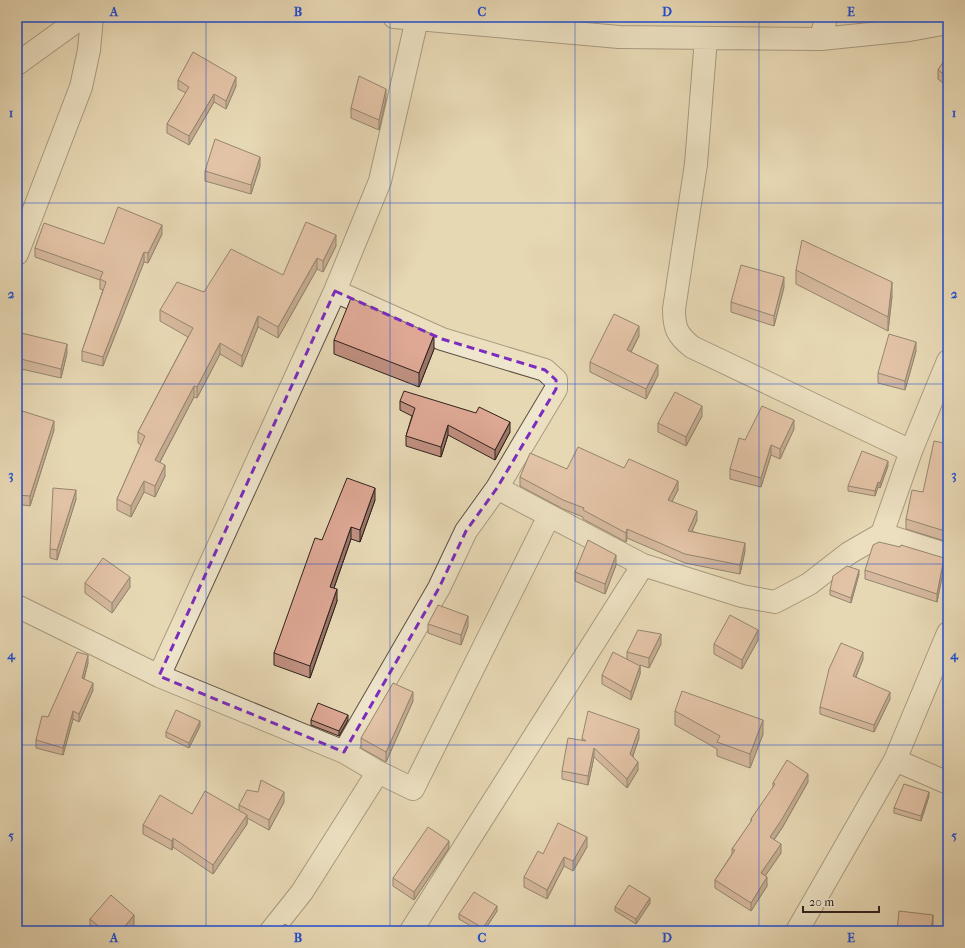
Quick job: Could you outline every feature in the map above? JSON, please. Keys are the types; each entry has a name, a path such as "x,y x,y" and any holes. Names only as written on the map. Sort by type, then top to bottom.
{"street":[{"path":"17,64 82,17"},
{"path":"17,254 81,87 89,50 92,17"},
{"path":"394,17 619,37 706,38 821,39 909,30 948,23"},
{"path":"821,39 826,17"},
{"path":"159,676 335,291 380,181 417,19"},
{"path":"706,38 696,164 674,309 674,320 679,336 692,348 911,451"},
{"path":"335,291 442,339 545,370 552,374 556,380 556,389 497,488 466,531 439,588 344,752"},
{"path":"497,488 643,565 742,596 775,602 809,584 849,553 882,534 911,451 948,361"},
{"path":"17,606 159,676 344,752 378,772 413,789 549,516"},
{"path":"882,534 948,555"},
{"path":"411,931 643,565"},
{"path":"797,931 895,760 948,633"},
{"path":"895,760 948,783"},
{"path":"271,931 302,892 378,772"}],"highlighted area":[{"path":"335,291 442,339 545,370 556,380 556,389 497,488 466,531 439,588 344,752 159,676"}],"building":[{"path":"193,52 236,77 226,101 214,94 189,136 167,124 189,87 178,80"},
{"path":"948,55 948,77 938,70"},
{"path":"359,76 386,89 379,120 351,108"},
{"path":"215,139 260,157 251,185 205,171"},
{"path":"118,207 162,225 148,253 144,252 103,357 82,351 106,282 100,279 103,272 35,248 44,223 104,244"},
{"path":"306,222 336,235 323,261 317,258 278,327 258,316 242,356 220,343 197,387 194,386 155,460 165,465 155,486 144,481 131,506 117,499 145,436 138,432 193,328 160,310 177,282 204,292 231,249 283,275"},
{"path":"802,240 892,282 888,317 796,270"},
{"path":"741,265 784,277 774,316 731,302"},
{"path":"351,298 434,335 419,373 334,340"},
{"path":"614,314 639,326 627,350 658,365 646,389 590,362"},
{"path":"17,332 67,344 61,369 17,358"},
{"path":"889,334 916,342 905,381 878,373"},
{"path":"404,391 476,413 479,407 510,422 495,450 448,425 441,447 406,436 415,408 400,401"},
{"path":"675,392 702,406 686,437 658,423"},
{"path":"762,406 794,420 780,449 771,445 761,478 730,469 739,438 745,440"},
{"path":"19,410 54,421 30,496 17,495 17,447 19,439 17,439 17,418"},
{"path":"934,441 948,444 948,532 906,519 912,490 923,492"},
{"path":"578,447 624,468 629,459 678,481 668,500 697,511 688,531 745,543 740,565 685,554 627,529 626,533 583,510 584,508 563,500 520,477 530,453 567,469"},
{"path":"862,451 888,461 880,483 878,482 875,491 848,486"},
{"path":"347,478 375,488 360,530 351,527 330,587 337,589 310,666 274,653 315,538 322,540"},
{"path":"53,488 76,490 57,550 50,549"},
{"path":"588,540 616,555 605,584 575,572"},
{"path":"879,542 900,547 901,545 944,558 937,594 865,570 873,545"},
{"path":"103,558 130,577 112,603 85,583"},
{"path":"847,566 859,570 851,598 830,590 833,576"},
{"path":"438,605 468,616 461,635 428,624"},
{"path":"730,615 758,630 742,660 714,644"},
{"path":"638,630 661,634 649,658 627,652"},
{"path":"841,643 863,652 853,676 890,692 874,725 820,707 829,669"},
{"path":"77,652 88,655 82,678 93,683 79,714 73,711 63,748 36,740 42,716 48,717"},
{"path":"613,652 640,666 631,692 602,675"},
{"path":"393,683 413,692 386,752 361,738"},
{"path":"682,691 763,720 750,754 717,742 720,736 675,711"},
{"path":"318,703 348,715 339,731 311,720"},
{"path":"176,710 200,721 189,743 166,732"},
{"path":"588,711 639,729 630,754 638,762 627,779 594,748 588,776 562,771 568,738 586,741 582,738"},
{"path":"787,760 808,774 770,837 781,844 761,873 767,877 751,903 715,880 735,850 732,849 775,784 773,783"},
{"path":"261,780 284,792 269,820 239,805 247,790 258,792"},
{"path":"904,784 929,792 921,816 894,808"},
{"path":"205,791 247,815 213,865 173,838 172,841 143,825 160,795 192,814"},
{"path":"558,823 587,837 573,861 564,857 547,890 524,877 538,851 543,854"},
{"path":"428,827 449,841 414,892 393,878"},
{"path":"629,885 650,898 636,919 615,907"},
{"path":"474,892 497,906 483,928 459,914"},
{"path":"111,895 134,915 121,931 104,931 90,919"},
{"path":"899,911 933,915 931,931 897,931"},
{"path":"285,924 296,931 277,931"}]}
